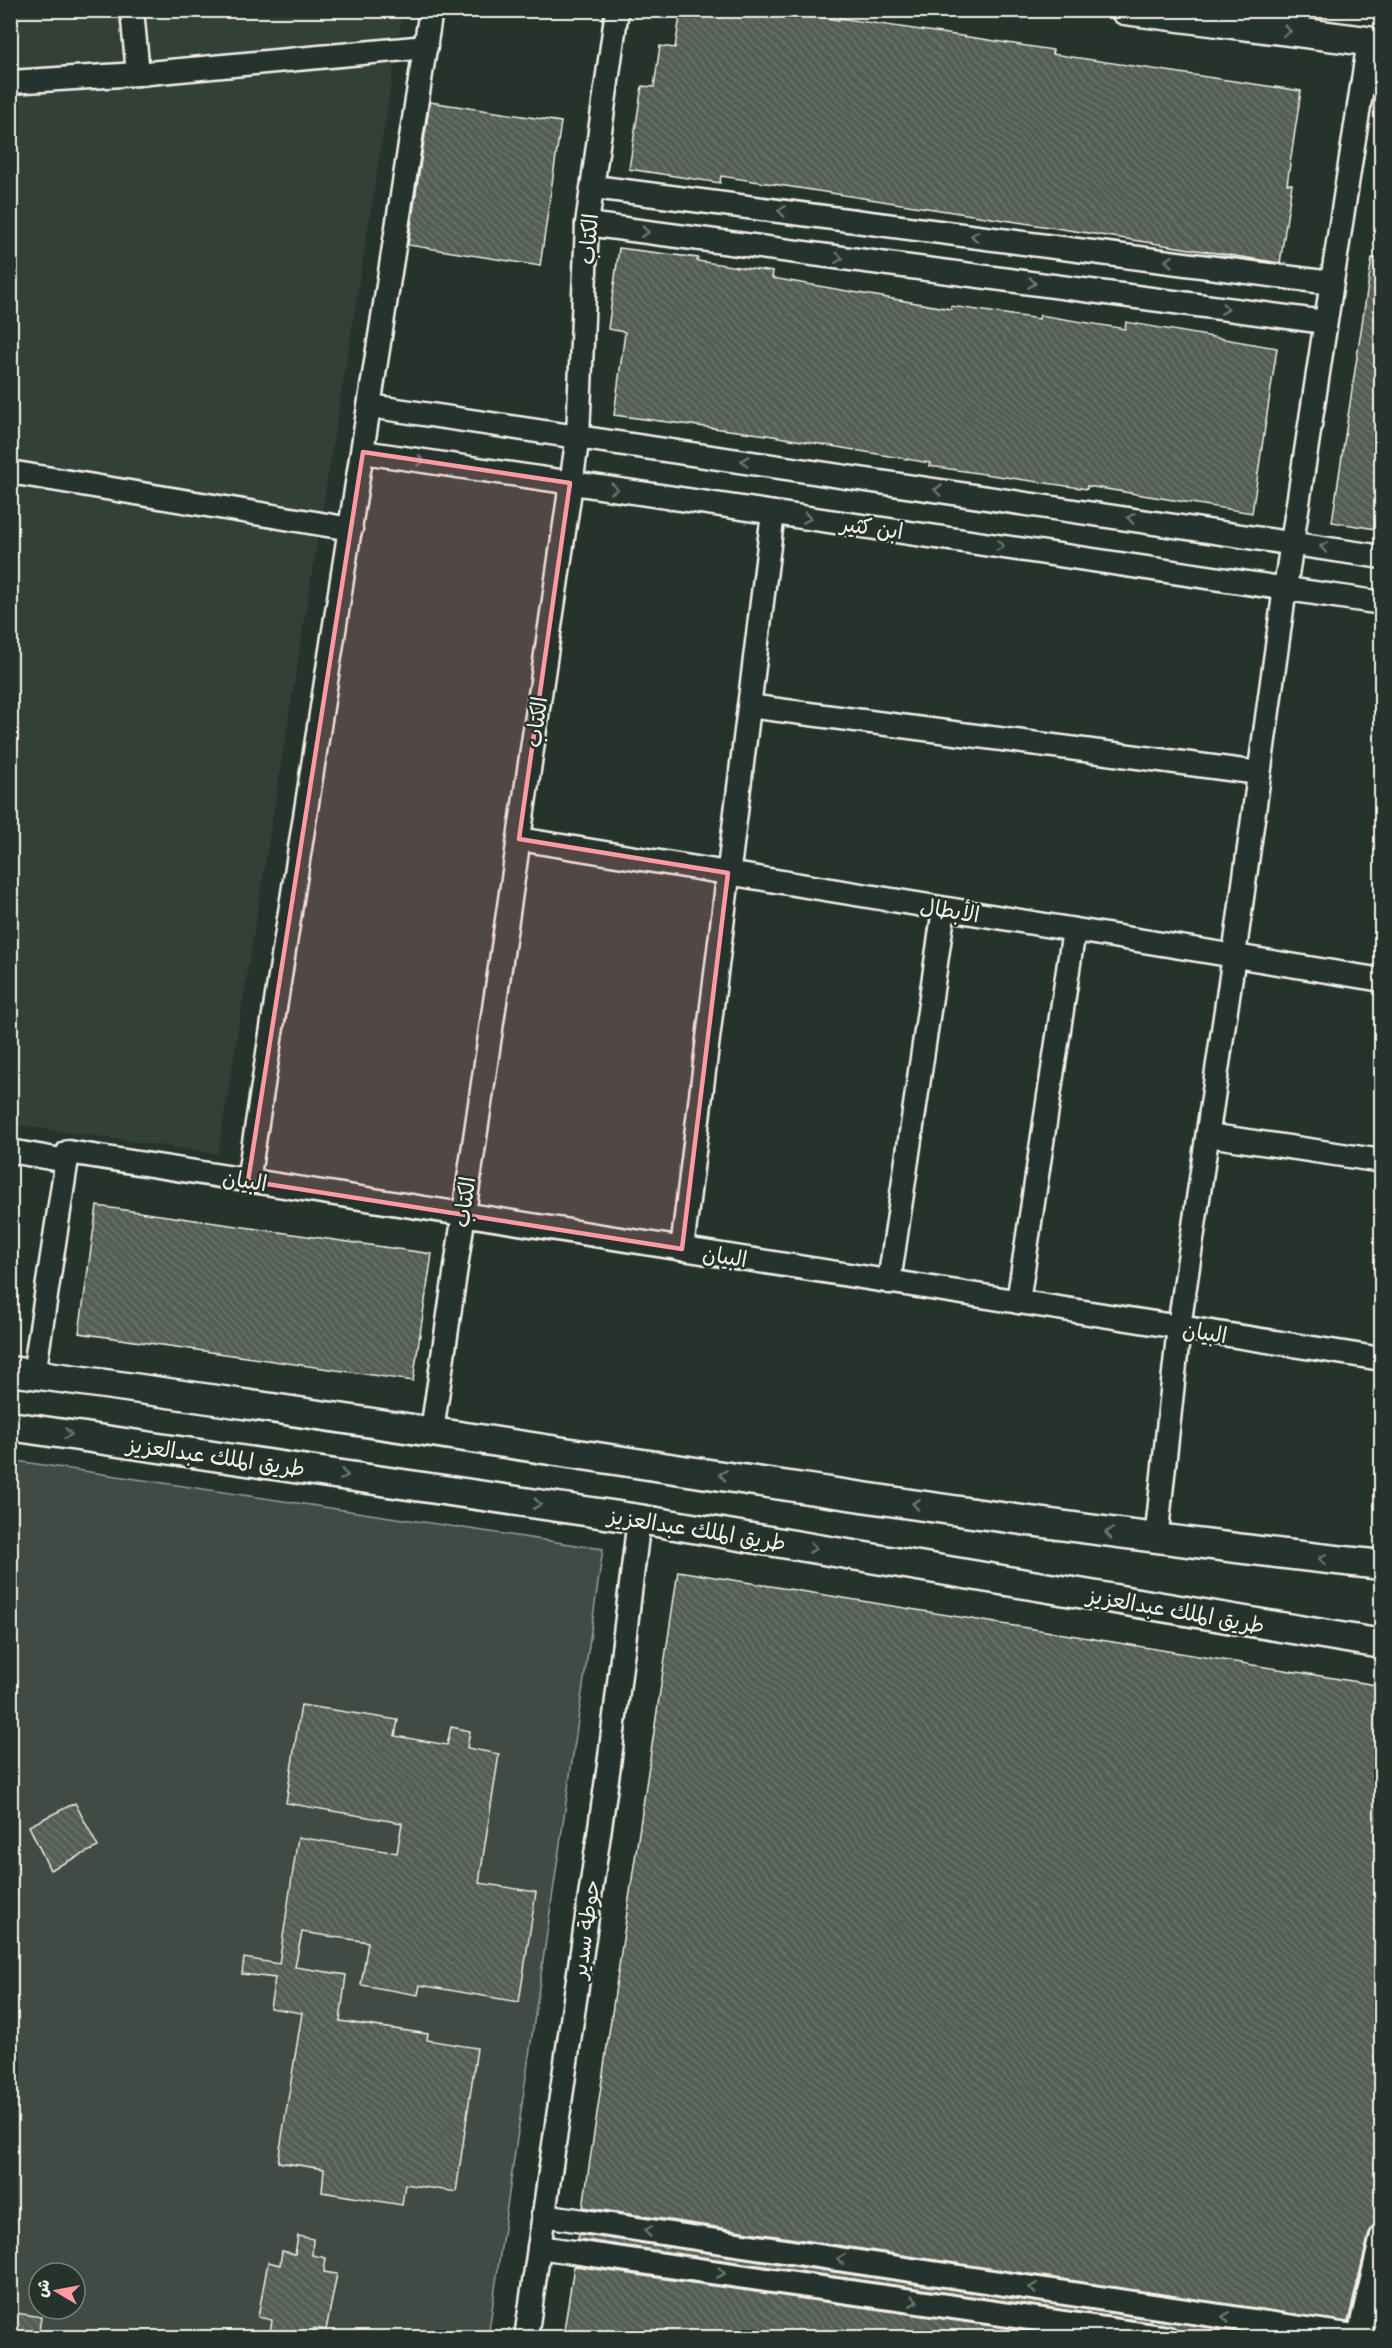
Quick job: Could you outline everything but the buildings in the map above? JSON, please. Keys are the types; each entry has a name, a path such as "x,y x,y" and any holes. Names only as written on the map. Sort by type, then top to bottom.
{"main road":[{"path":"1125,10 1375,42"},
{"path":"22,1372 1156,1540 1382,1565"},
{"name":"طريق الملك عبدالعزيز","path":"10,1426 639,1519 1382,1644"}],"street":[{"path":"132,10 138,74"},
{"path":"248,1181 431,10"},
{"name":"الكتاب","path":"432,1431 462,1214 578,436 587,224 594,187 616,10"},
{"path":"1156,1540 1179,1327 1285,588 1331,283 1375,42"},
{"path":"10,82 138,74 426,47"},
{"path":"594,187 1331,283"},
{"path":"587,224 1325,322"},
{"name":"ابن كثير","path":"370,406 1382,557"},
{"name":"ابن كثير","path":"363,452 1382,603"},
{"path":"10,472 351,529"},
{"path":"681,1249 773,513"},
{"path":"749,706 1259,773"},
{"name":"الأبطال","path":"519,839 1382,980"},
{"path":"889,1282 944,909"},
{"path":"1018,1302 1074,930"},
{"path":"1208,1136 1382,1161"},
{"name":"البيان","path":"10,1151 248,1181 1382,1359"},
{"path":"22,1372 68,1157"},
{"name":"حوطة سدير","path":"526,2337 609,1765 639,1519"},
{"path":"543,2215 1363,2337 1382,2236"},
{"path":"539,2247 1167,2337"}],"highlighted area":[{"path":"363,452 570,483 519,839 728,873 682,1249 248,1181"}],"shaded area":[{"path":"11,11 403,11 218,1154 11,1124"},
{"path":"10,1460 603,1549 488,2337 11,2337"}]}
